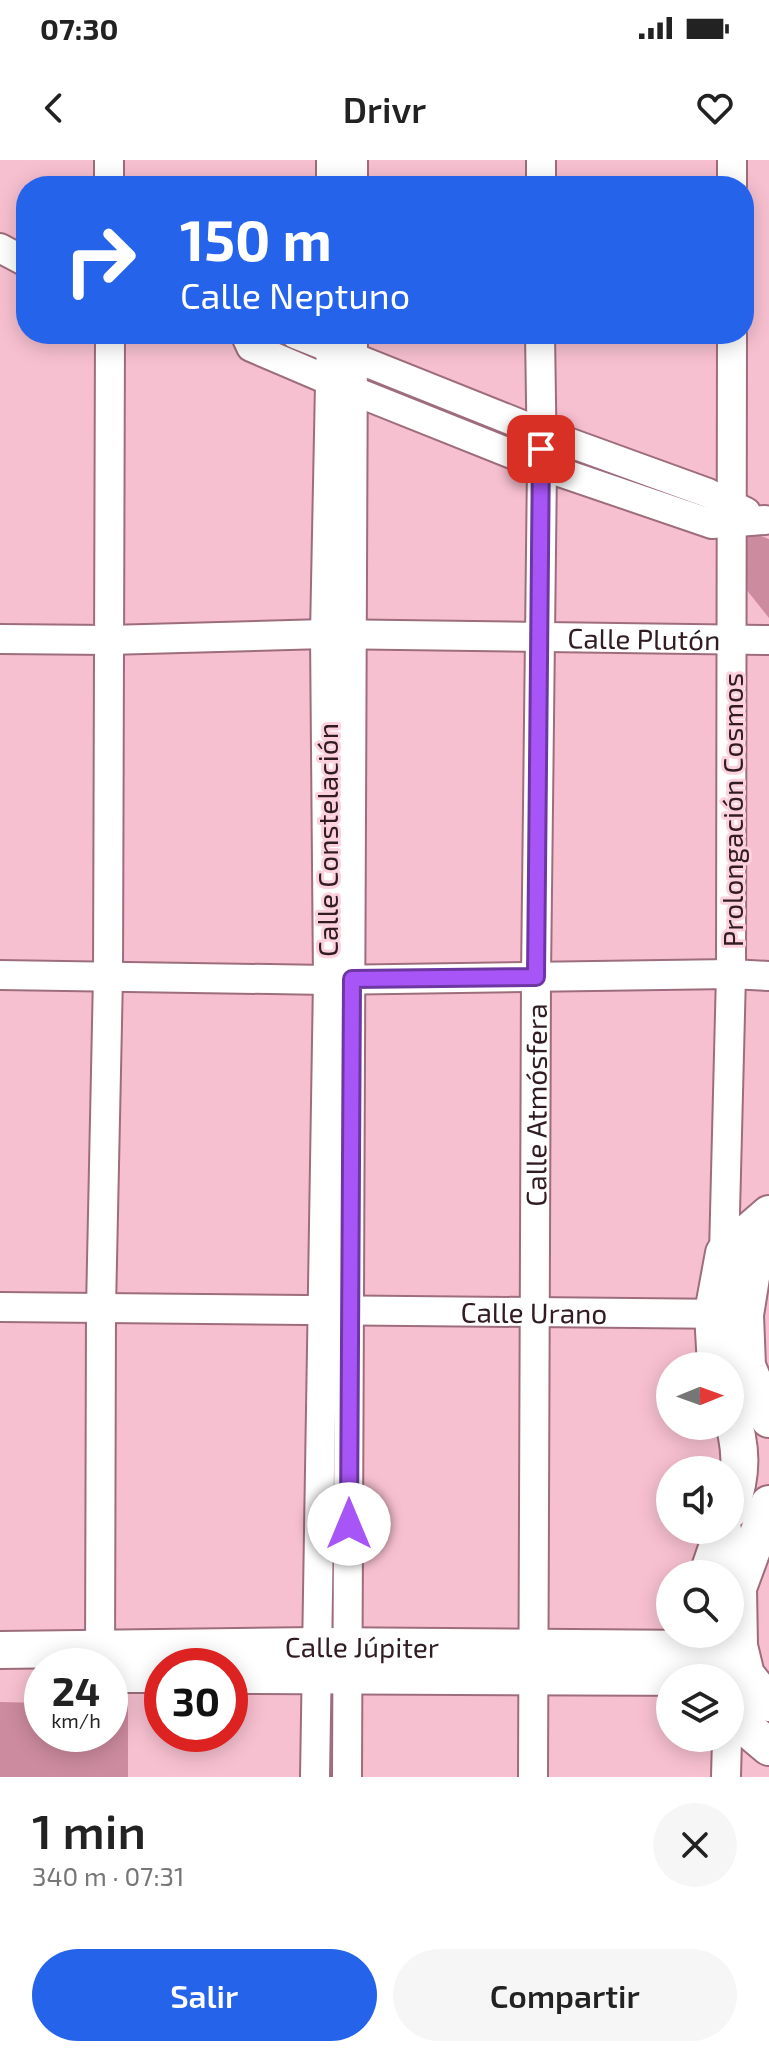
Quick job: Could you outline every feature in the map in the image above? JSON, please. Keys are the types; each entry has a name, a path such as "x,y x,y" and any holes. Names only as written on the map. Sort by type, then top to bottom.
{"street":[{"path":"103,1648 101,1309 108,976 110,344"},
{"path":"250,344 542,466 712,524 732,514"},
{"name":"Calle Constelación","path":"315,1777 332,1660 340,979 338,634 342,344"},
{"path":"344,344 540,432 708,493 732,514 767,521"},
{"name":"Calle Atmósfera","path":"533,1777 536,977 542,466 540,344"},
{"name":"Prolongación Cosmos","path":"732,344 731,974 748,1259"},
{"name":"Calle Plutón","path":"0,639 108,640 338,634 769,640"},
{"path":"0,975 340,979 769,976"},
{"path":"720,1352 748,1259 769,1214"},
{"name":"Calle Urano","path":"0,1307 729,1314"},
{"path":"729,1314 769,1419"},
{"path":"721,1664 738,1588 769,1504"},
{"name":"Calle Júpiter","path":"0,1650 24,1653"},
{"name":"Calle Constelación","path":"332,1660 347,1777"},
{"name":"Calle Júpiter","path":"248,1672 332,1660"},
{"name":"Calle Júpiter","path":"128,1663 332,1660 656,1665"},
{"path":"0,1674 24,1674"},
{"path":"744,1684 769,1703"},
{"path":"744,1718 750,1731 769,1747"},
{"path":"726,1777 727,1752"}],"shaded area":[{"path":"739,528 769,539 769,618 738,579"},
{"path":"0,1702 24,1703 24,1752 128,1752 128,1777 0,1777"}],"route":[{"path":"349,1524 352,979 536,977 541,449"}]}
